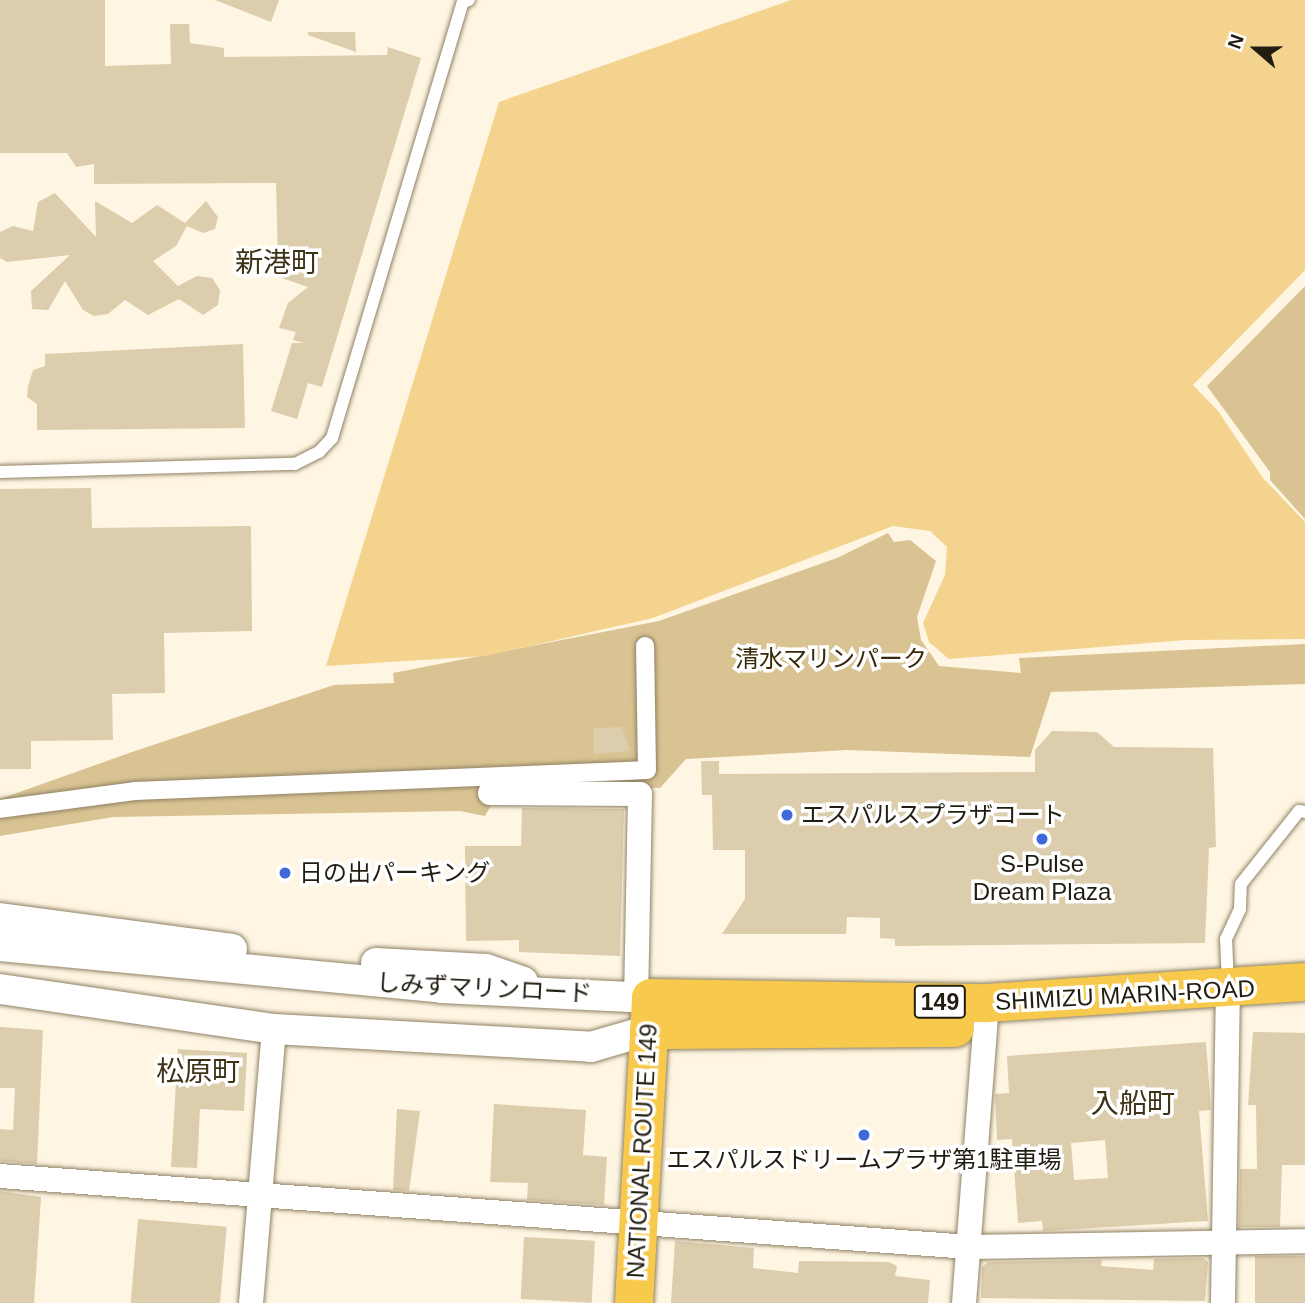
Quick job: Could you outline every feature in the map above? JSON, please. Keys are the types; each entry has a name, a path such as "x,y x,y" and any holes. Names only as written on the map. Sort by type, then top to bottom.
{"highway":[{"name":"SHIMIZU MARIN-ROAD","path":"1228,1000 1305,982"},
{"name":"SHIMIZU MARIN-ROAD","path":"645,1009 985,1016 1228,1000 1305,1003"},
{"name":"NATIONAL ROUTE 149","path":"634,1303 645,1009"}],"street":[{"path":"0,809 135,791 647,770 645,646"},
{"path":"0,989 274,1029 591,1047 645,1009 640,793 490,793"},
{"path":"0,918 318,960 486,969 549,992"},
{"name":"しみずマリンロード","path":"0,946 318,977 549,992 645,1009"},
{"name":"しみずマリンロード","path":"0,971 318,1012 645,1009"},
{"path":"1223,1303 1228,1000"},
{"path":"964,1303 985,1016"},
{"path":"251,1303 274,1029"},
{"path":"0,1176 259,1192 969,1247 1305,1241"}],"lane":[{"path":"0,472 295,464 319,452 332,438 463,2 469,0"},
{"path":"1228,1000 1226,939 1240,909 1241,884 1298,811 1305,812"}],"green space":[{"path":"1305,286 1305,519 1270,480 1270,472 1207,386"},
{"name":"清水マリンパーク","path":"888,533 894,542 910,540 936,561 917,617 921,640 939,666 1021,673 1019,658 1305,644 1305,684 1051,692 1030,757 847,750 686,759 660,788 504,783 485,816 460,811 113,817 0,836 0,799 132,752 334,685 394,683 393,673 659,621 837,558"}],"shaded area":[{"path":"791,0 1305,0 1305,270 1193,385 1218,411 1263,478 1305,522 1305,639 1186,640 949,659 929,642 923,623 945,575 947,547 930,531 893,526 653,618 486,656 326,666 499,102"}],"building":[{"path":"0,0 105,0 105,66 171,64 170,24 189,24 190,43 224,48 224,57 387,55 388,47 421,58 322,387 308,383 297,419 271,411 292,343 304,343 293,340 296,332 279,328 288,303 308,287 273,275 278,261 276,183 94,184 94,164 76,167 67,153 0,153"},
{"path":"215,0 279,0 271,22"},
{"path":"308,32 355,32 356,52 308,35"},
{"path":"55,193 96,237 95,201 132,223 157,205 185,223 206,201 218,217 215,229 203,233 187,226 176,246 153,261 178,286 197,276 212,278 220,290 218,305 203,315 179,299 148,315 125,300 108,314 94,316 83,310 65,281 48,310 32,309 31,291 70,255 7,262 0,258 0,232 13,226 33,231 38,202"},
{"path":"243,344 245,428 37,430 37,404 27,397 28,386 33,370 45,366 45,354"},
{"path":"91,488 92,528 251,526 252,631 164,633 165,693 112,694 113,740 31,741 31,769 0,769 0,489"},
{"path":"622,727 630,751 594,754 594,728"},
{"name":"S-Pulse Dream Plaza","path":"1052,731 1097,732 1114,747 1213,748 1216,847 1209,848 1205,943 895,946 895,939 880,938 880,918 847,917 846,934 722,934 745,899 745,850 713,850 712,795 702,795 701,761 719,761 719,774 1035,772 1035,750"},
{"path":"522,808 624,809 620,956 519,952 519,940 466,941 465,846 521,846"},
{"path":"0,1027 43,1030 37,1164 0,1161 0,1129 13,1130 15,1088 0,1088"},
{"path":"1253,1032 1305,1033 1305,1165 1282,1165 1280,1227 1239,1227 1240,1169 1257,1169 1256,1105 1248,1105"},
{"path":"1206,1042 1211,1110 1199,1111 1208,1221 1043,1231 1042,1221 1018,1223 1012,1139 997,1140 995,1094 1009,1093 1007,1056","holes":["1105,1140 1108,1178 1074,1180 1071,1143"]},
{"path":"178,1049 247,1053 244,1111 200,1109 197,1168 171,1167"},
{"path":"494,1104 586,1110 583,1155 607,1157 604,1205 527,1200 528,1183 490,1182"},
{"path":"397,1109 420,1111 409,1191 393,1190"},
{"path":"0,1191 41,1197 34,1303 0,1303"},
{"path":"138,1219 227,1227 220,1303 131,1303"},
{"path":"524,1237 595,1241 592,1303 521,1299"},
{"path":"675,1241 754,1248 753,1268 798,1273 799,1261 889,1262 897,1266 895,1276 930,1280 928,1303 671,1303"},
{"path":"1255,1256 1305,1256 1305,1303 1255,1303"},
{"path":"1203,1258 1208,1262 1205,1301 981,1298 982,1267 988,1262 1102,1260 1101,1266 1153,1270 1154,1259"}],"place":[{"name":"エスパルスプラザコート","path":"787,815"},
{"name":"S-Pulse Dream Plaza","path":"1042,839"},
{"name":"日の出パーキング","path":"285,873"},
{"name":"エスパルスドリームプラザ第1駐車場","path":"864,1135"}],"district":[{"name":"新港町","path":"277,263"},
{"name":"松原町","path":"198,1072"},
{"name":"入船町","path":"1133,1104"}]}
